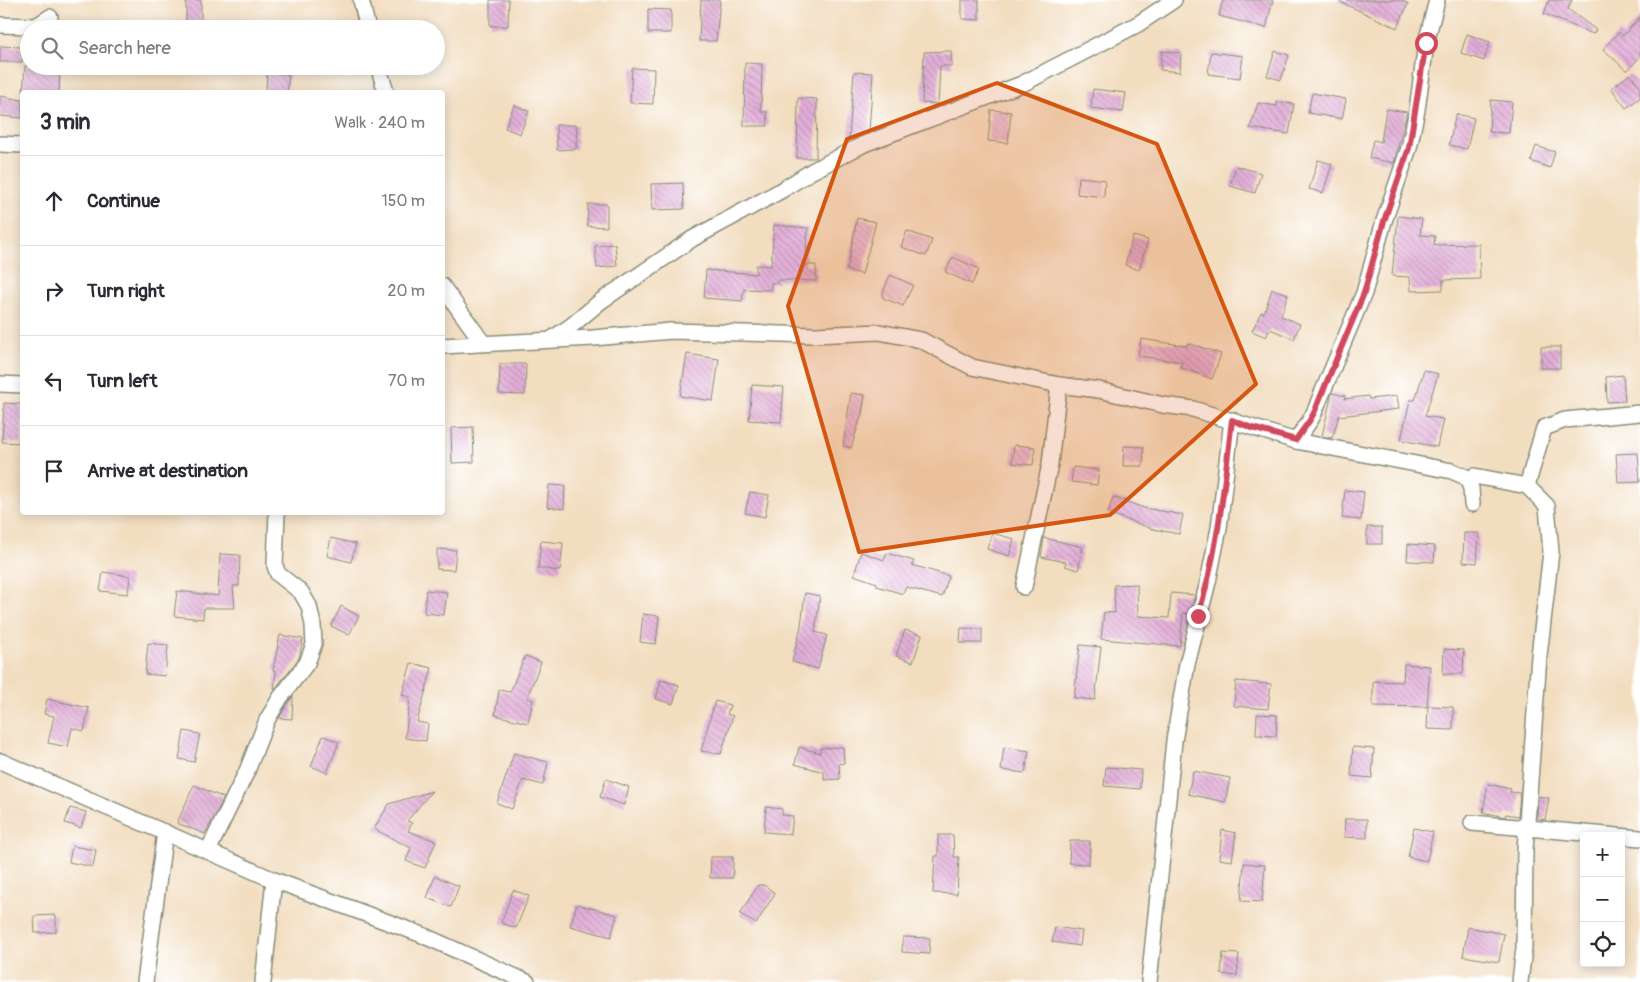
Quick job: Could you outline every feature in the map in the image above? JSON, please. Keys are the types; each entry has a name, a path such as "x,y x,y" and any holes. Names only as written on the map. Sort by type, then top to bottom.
{"street":[{"path":"360,0 366,20"},
{"path":"550,340 571,326 601,301 692,239 782,190 812,171 864,144 1022,84 1138,24 1174,0"},
{"path":"1296,440 1314,418 1318,403 1364,293 1384,221 1409,148 1426,43 1437,0"},
{"path":"45,20 50,17"},
{"path":"0,25 20,26"},
{"path":"0,144 20,145"},
{"path":"445,290 483,343"},
{"path":"445,346 671,331 806,335 879,332 921,340 972,366 1059,385 1099,390 1163,405 1193,409 1296,440 1452,471 1466,477 1471,488 1472,504"},
{"path":"0,384 20,385"},
{"path":"1024,587 1050,464 1059,385"},
{"path":"1527,486 1544,428 1565,420 1640,413"},
{"path":"1149,982 1174,741 1187,664 1208,582 1219,528 1232,420"},
{"path":"1474,476 1527,486 1547,506 1551,552 1539,656 1525,850 1524,948 1520,982"},
{"path":"208,851 247,771 267,720 280,698 306,663 314,644 314,625 309,606 301,592 278,574 275,566 277,515"},
{"path":"0,761 274,880 420,934 527,982"},
{"path":"1472,823 1640,838"},
{"path":"145,982 165,832"},
{"path":"263,982 274,880"}],"highlighted area":[{"path":"997,83 1157,144 1256,384 1110,515 859,552 788,306 847,139"}],"building":[{"path":"186,0 201,0 201,20 186,20"},
{"path":"490,0 509,0 508,26 490,26"},
{"path":"701,0 720,0 716,41 699,41"},
{"path":"962,0 979,0 979,20 962,19"},
{"path":"1223,0 1273,0 1266,28 1219,16"},
{"path":"1336,0 1400,0 1408,4 1397,28"},
{"path":"1549,0 1572,0 1568,9 1596,30 1593,34 1544,14"},
{"path":"648,9 671,10 671,33 648,33"},
{"path":"1640,17 1640,57 1627,71 1603,49 1619,32 1623,36"},
{"path":"1467,34 1490,42 1484,61 1461,53"},
{"path":"0,46 20,47 20,62 0,62"},
{"path":"951,51 952,66 940,66 938,104 922,103 924,52"},
{"path":"1162,51 1181,53 1180,72 1160,70"},
{"path":"1275,51 1289,55 1281,80 1267,76"},
{"path":"1211,52 1243,56 1240,78 1208,74"},
{"path":"745,63 762,64 761,112 767,112 768,126 744,126"},
{"path":"632,68 654,69 653,104 630,103"},
{"path":"854,72 873,73 869,132 855,138 849,138"},
{"path":"1630,74 1640,87 1640,98 1626,108 1611,88"},
{"path":"24,75 60,75 59,90 23,90"},
{"path":"267,75 289,75 287,90 266,90"},
{"path":"1093,89 1126,93 1123,112 1091,108"},
{"path":"1312,93 1346,99 1342,119 1308,113"},
{"path":"0,96 20,100 20,118 0,116"},
{"path":"798,98 817,99 816,158 797,158"},
{"path":"1491,100 1512,102 1509,133 1489,132"},
{"path":"1277,102 1294,104 1289,134 1250,128 1258,103 1277,106"},
{"path":"514,105 529,111 520,134 505,128"},
{"path":"1386,109 1407,112 1394,163 1369,158 1373,140 1381,142"},
{"path":"991,110 1011,112 1008,143 988,141"},
{"path":"1456,114 1474,118 1467,149 1449,145"},
{"path":"556,125 577,125 576,149 557,150"},
{"path":"1536,146 1555,152 1550,168 1531,161"},
{"path":"1318,160 1332,164 1323,193 1309,189"},
{"path":"1236,166 1261,173 1255,193 1230,186"},
{"path":"1079,177 1105,180 1104,197 1077,194"},
{"path":"683,183 684,209 652,210 651,184"},
{"path":"588,204 607,204 607,227 587,226"},
{"path":"1398,216 1422,219 1420,235 1435,236 1434,245 1479,244 1480,279 1443,280 1443,290 1411,291 1410,277 1392,276"},
{"path":"857,218 876,222 862,274 847,270"},
{"path":"774,225 808,228 805,265 816,265 816,281 778,280 778,283 771,283 771,290 744,289 742,301 704,298 706,270 756,274 756,265 771,266"},
{"path":"907,231 932,240 926,256 901,247"},
{"path":"1133,236 1148,240 1139,270 1125,265"},
{"path":"615,244 617,266 597,268 595,246"},
{"path":"953,257 979,269 972,284 945,272"},
{"path":"890,275 913,285 903,306 883,298 883,292"},
{"path":"1272,289 1288,294 1281,316 1300,324 1294,339 1270,329 1266,337 1252,331 1261,312 1264,313"},
{"path":"1141,339 1187,346 1188,343 1221,354 1212,379 1180,367 1182,362 1138,356"},
{"path":"1541,347 1560,347 1560,368 1541,368"},
{"path":"687,354 719,359 713,401 680,396"},
{"path":"500,364 526,364 525,395 499,394"},
{"path":"1424,370 1438,374 1425,416 1443,419 1437,447 1401,440 1410,400 1415,400"},
{"path":"1623,375 1625,401 1607,402 1606,377"},
{"path":"752,385 784,387 781,422 749,420"},
{"path":"851,393 865,395 862,413 851,448 843,446"},
{"path":"1332,393 1345,396 1344,399 1368,396 1369,399 1397,396 1399,409 1339,416 1332,438 1322,436"},
{"path":"4,403 20,404 20,443 2,442"},
{"path":"473,427 474,462 452,463 451,428"},
{"path":"1014,445 1035,447 1033,465 1012,463"},
{"path":"1124,446 1144,447 1143,466 1123,466"},
{"path":"1638,453 1640,482 1618,483 1616,454"},
{"path":"1073,467 1099,470 1097,485 1071,482"},
{"path":"549,485 565,486 564,509 547,507"},
{"path":"1345,490 1364,492 1361,520 1342,518"},
{"path":"750,492 769,495 765,517 745,513"},
{"path":"1113,497 1144,508 1183,515 1179,534 1153,529 1108,513"},
{"path":"1367,527 1382,527 1382,544 1367,544"},
{"path":"992,533 1014,539 1009,556 987,549"},
{"path":"1464,533 1479,533 1477,563 1463,562"},
{"path":"331,538 356,544 351,562 327,556"},
{"path":"1044,538 1083,547 1078,570 1065,566 1066,562 1041,557"},
{"path":"541,541 563,543 560,571 538,568"},
{"path":"1408,544 1435,546 1434,562 1407,561"},
{"path":"437,549 456,550 454,570 437,569"},
{"path":"861,552 884,560 887,553 914,561 912,565 949,576 942,597 906,587 903,594 877,586 877,583 854,575"},
{"path":"220,554 240,555 239,586 233,586 235,608 204,608 203,619 174,616 177,591 218,596"},
{"path":"103,572 130,576 128,594 100,591"},
{"path":"1137,584 1138,616 1169,618 1171,593 1195,595 1190,614 1183,613 1180,646 1101,639 1104,612 1115,613 1114,585"},
{"path":"426,590 447,592 444,615 424,613"},
{"path":"805,593 820,596 815,632 827,635 818,669 792,662 801,626"},
{"path":"341,606 359,616 349,635 331,626"},
{"path":"643,614 659,616 656,644 640,642"},
{"path":"961,628 982,629 982,643 960,643"},
{"path":"905,630 922,635 913,662 896,656"},
{"path":"280,635 303,639 299,658 274,690 276,671 273,670"},
{"path":"148,643 168,645 165,676 145,674"},
{"path":"1080,645 1101,647 1095,700 1074,698"},
{"path":"1444,649 1464,650 1463,674 1443,674"},
{"path":"525,656 541,662 527,698 533,700 528,723 495,715 499,690 510,692"},
{"path":"411,663 432,668 417,722 428,724 426,741 405,738 410,697 402,695"},
{"path":"1404,664 1430,666 1427,707 1373,706 1373,681 1403,682"},
{"path":"661,680 679,685 673,704 656,699"},
{"path":"1236,681 1271,684 1268,709 1234,706"},
{"path":"293,696 292,719 279,718 288,703"},
{"path":"47,699 89,708 84,731 72,728 68,747 48,743 54,716 44,714"},
{"path":"715,701 730,705 727,714 733,716 721,754 701,751"},
{"path":"1428,706 1453,707 1453,730 1427,729"},
{"path":"1257,714 1277,715 1276,736 1256,735"},
{"path":"184,731 200,734 194,762 179,759"},
{"path":"323,736 339,742 327,773 311,766"},
{"path":"799,747 820,753 820,748 843,747 844,763 839,764 840,779 824,780 824,772 795,764"},
{"path":"1004,747 1029,751 1025,773 1001,770"},
{"path":"1353,747 1374,749 1372,778 1351,776"},
{"path":"514,753 548,762 543,785 523,780 512,809 497,803"},
{"path":"1106,767 1141,770 1140,789 1104,786"},
{"path":"1193,771 1230,778 1225,802 1188,794"},
{"path":"606,779 629,787 624,805 600,797"},
{"path":"1488,784 1511,789 1510,792 1520,793 1518,816 1506,814 1505,817 1483,812"},
{"path":"194,785 224,798 205,834 177,823"},
{"path":"432,791 407,821 412,823 408,831 436,841 425,868 406,861 411,848 374,829 389,804"},
{"path":"1538,796 1549,798 1545,820 1537,818"},
{"path":"766,807 782,809 782,815 793,816 791,834 764,832"},
{"path":"70,808 86,812 81,828 65,823"},
{"path":"1345,819 1367,819 1367,838 1344,837"},
{"path":"1414,828 1433,832 1427,861 1408,857"},
{"path":"1222,830 1236,833 1232,861 1219,859"},
{"path":"938,835 953,835 954,857 959,857 957,894 933,893 935,856 938,856"},
{"path":"1070,841 1090,841 1089,864 1069,863"},
{"path":"72,846 96,850 93,867 69,862"},
{"path":"711,857 733,857 733,878 710,878"},
{"path":"1244,863 1265,865 1262,902 1241,901"},
{"path":"435,876 459,886 451,907 427,898"},
{"path":"758,885 764,885 775,893 756,924 740,914"},
{"path":"513,890 529,896 516,928 501,923"},
{"path":"577,904 617,915 611,937 570,926"},
{"path":"56,915 56,932 35,933 34,916"},
{"path":"1055,927 1082,931 1080,946 1052,942"},
{"path":"1468,927 1504,934 1499,962 1463,956"},
{"path":"903,937 930,938 929,954 902,952"},
{"path":"1223,953 1239,954 1237,976 1221,974"}],"route":[{"path":"1198,616 1208,582 1219,528 1232,420 1252,428 1296,440 1314,418 1318,403 1364,293 1384,221 1409,148 1417,110 1426,43"}]}
